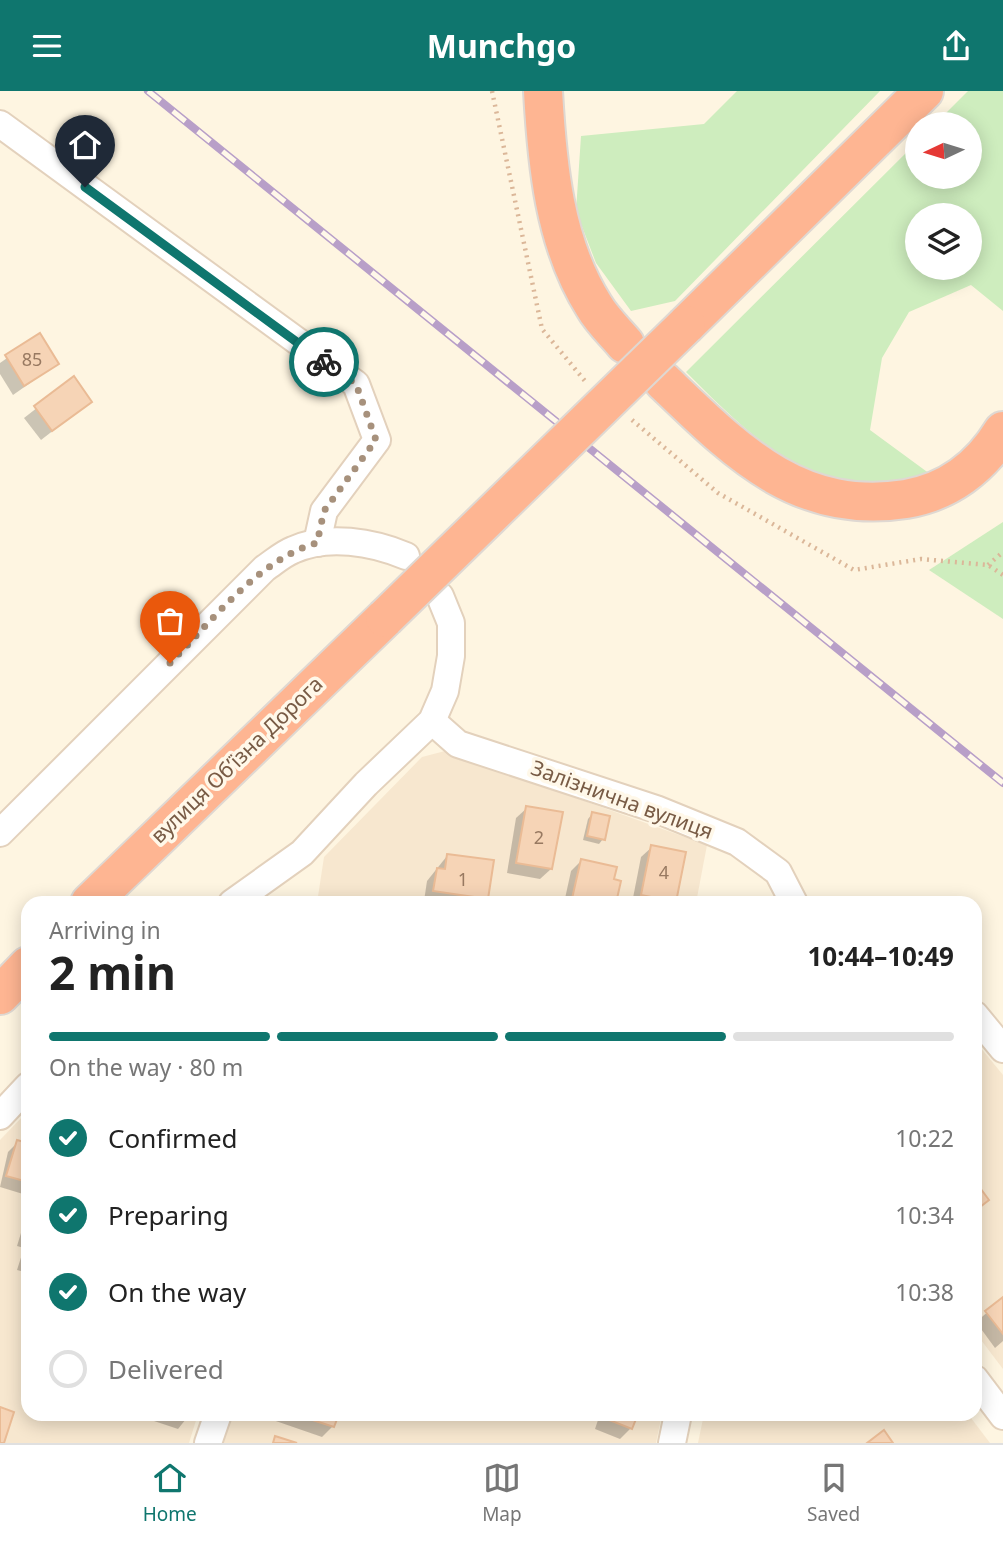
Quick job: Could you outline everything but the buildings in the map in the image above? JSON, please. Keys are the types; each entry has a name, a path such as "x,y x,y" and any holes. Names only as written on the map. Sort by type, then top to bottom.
{"highway":[{"path":"543,91 547,151 560,222 575,265 594,306 625,344"},
{"name":"вулиця Обʼїзна Дорога","path":"97,896 924,91"},
{"path":"663,381 743,453 779,478 814,495 843,502 882,502 918,497 955,482 989,454 1003,431"},
{"path":"0,995 21,973"}],"street":[{"path":"0,124 356,384 376,440 324,511 317,543"},
{"path":"0,833 265,568 293,550 317,543 366,544 406,556"},
{"path":"242,896 302,853 366,784 432,721 445,691 451,656 450,623 440,596"},
{"name":"Залізнична вулиця","path":"432,721 458,744 656,809 737,842 778,872 790,896"},
{"path":"982,1024 1003,1049"},
{"path":"0,1116 21,1094"},
{"path":"982,1388 1003,1416"},
{"path":"208,1443 216,1421"},
{"path":"672,1443 677,1421"}],"path":[{"path":"988,565 1003,552"}],"shaded area":[{"path":"445,751 707,845 697,896 318,896 324,857 422,757"},
{"path":"982,1050 1003,1075 1003,1369 982,1341"},
{"path":"21,1118 21,1421 196,1421 189,1443 0,1443 0,1140"},
{"path":"229,1421 661,1421 656,1443 222,1443"},
{"path":"703,1421 973,1421 990,1443 698,1443"}],"green space":[{"path":"737,91 880,91 675,301 631,311 596,263 576,211 581,136 704,124"},
{"path":"968,91 1003,91 1003,311 971,285 909,312 882,358 870,430 930,474 894,486 860,487 827,479 795,464 765,444 686,372 905,154 905,189 982,189 982,112 947,112"},
{"path":"1003,522 1003,619 929,570"}],"railway":[{"path":"148,91 1003,783"}],"way so far":[{"path":"170,663 265,568 293,550 317,543 324,511 376,440 356,384 324,362"}],"route":[{"path":"85,187 324,362"}]}
